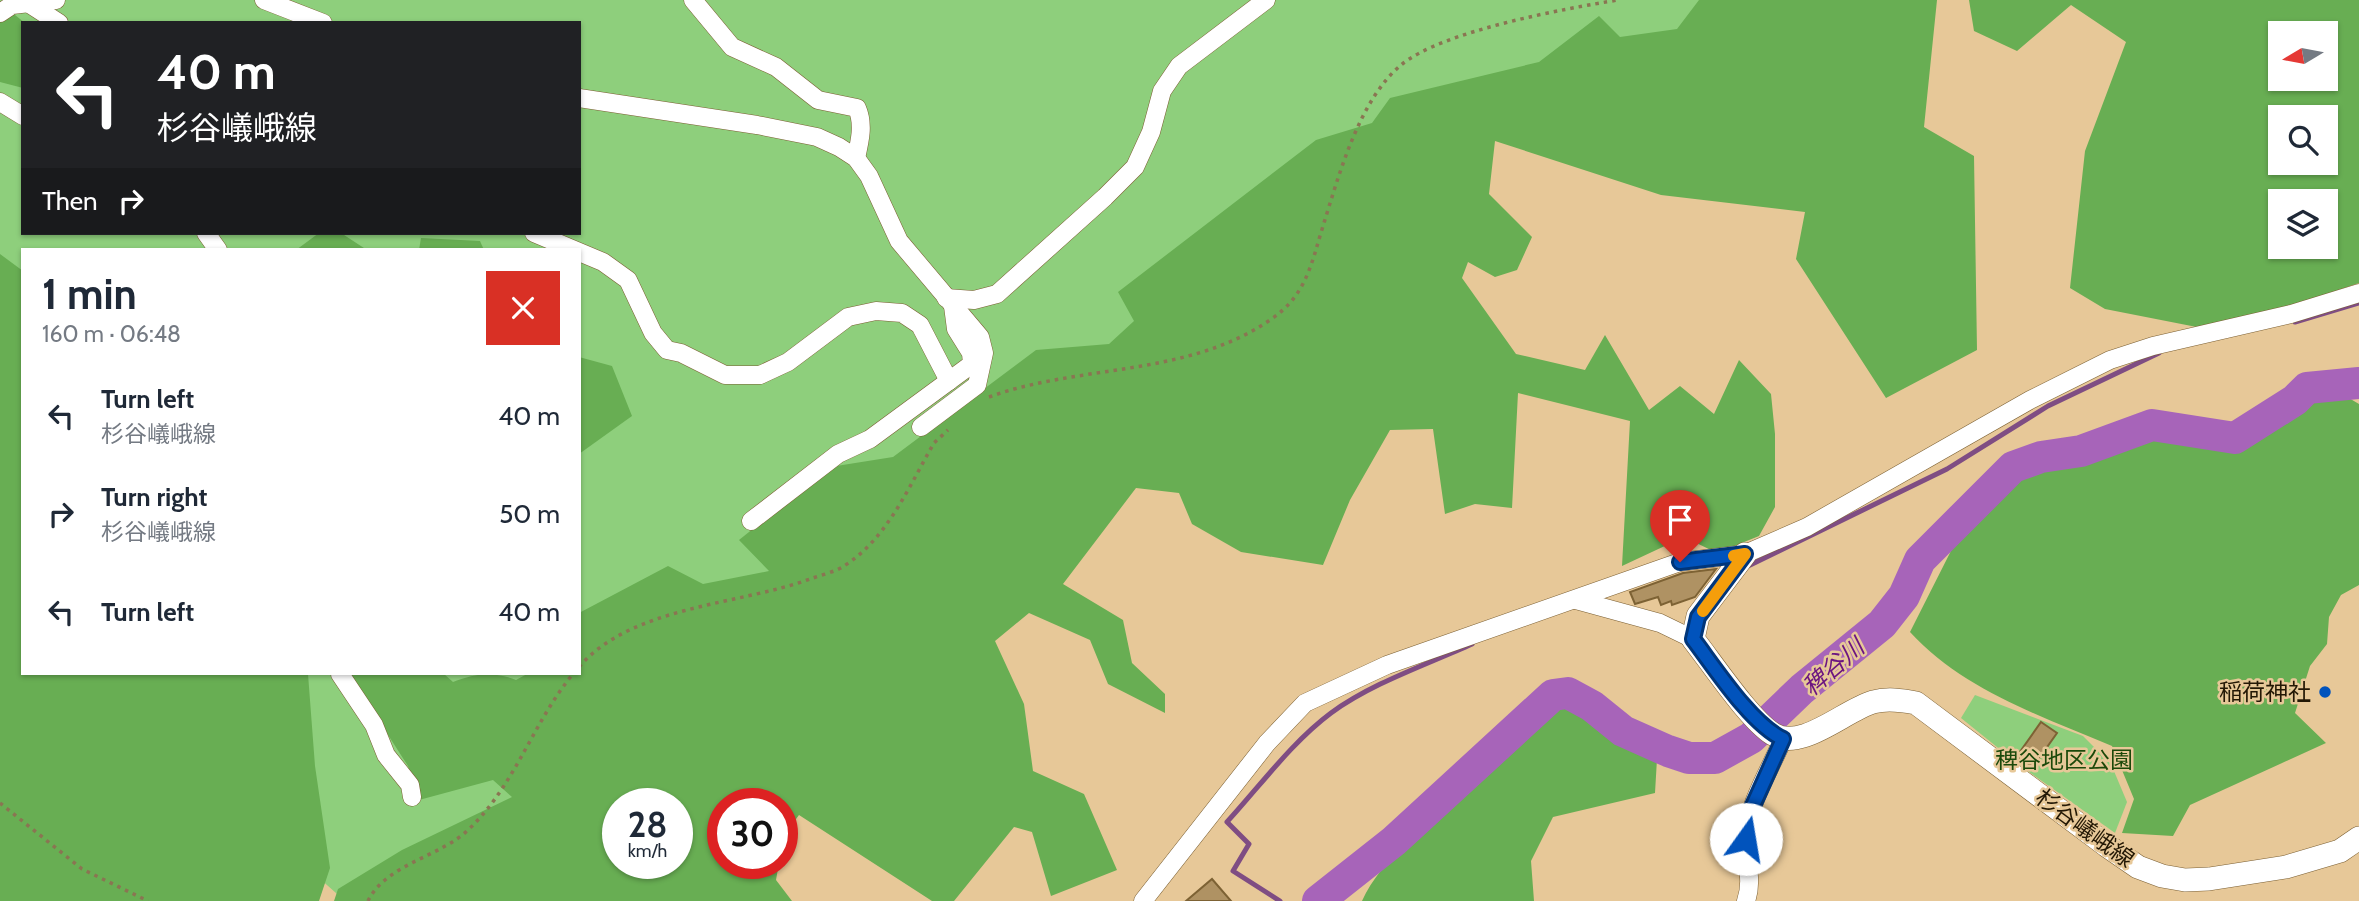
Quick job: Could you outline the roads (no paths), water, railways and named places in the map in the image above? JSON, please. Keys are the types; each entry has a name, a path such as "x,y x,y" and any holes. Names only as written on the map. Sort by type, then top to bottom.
{"main road":[{"path":"1745,554 1698,617 1693,639 1752,712 1777,736"},
{"name":"杉谷嶬峨線","path":"1777,736 1803,737 1872,702 1889,699 1916,703 2138,867 2185,880 2286,867 2340,851 2359,838"}],"street":[{"path":"0,13 12,5 56,0"},
{"path":"264,0 318,21"},
{"path":"693,0 732,47 776,67 818,100 857,108 861,117 861,138 856,158"},
{"path":"928,337 951,307 998,294 1105,197 1135,167 1151,132 1162,91 1179,66 1266,0"},
{"path":"28,3 56,21"},
{"path":"581,98 817,137 856,158 869,176 899,241 951,307 980,337 984,353 977,385 921,426"},
{"path":"0,102 21,115"},
{"path":"540,235 575,248"},
{"path":"581,251 603,262 628,280 653,333 667,350 681,353 725,375 760,375 788,362 848,317 876,311 902,313 920,324 949,382"},
{"path":"1143,901 1267,743 1305,704 1387,665 1680,562 1745,554 1807,527 2029,400 2110,360 2153,346 2291,314 2359,293"},
{"path":"751,521 838,454 870,439 972,364 971,353 956,329 951,307"},
{"path":"1576,600 1660,623 1693,639"},
{"path":"341,675 374,725 386,755 410,785 412,797"},
{"path":"1746,901 1751,885 1746,839 1751,810 1777,736"}],"waterway":[{"path":"2295,322 2359,303"},
{"path":"1746,567 1947,469 2048,406 2159,353"},
{"name":"稗谷川","path":"1318,901 1394,841 1553,695 1568,693 1592,706 1623,731 1668,751 1689,758 1715,758 1751,738 1802,689 1882,624 1904,596 1920,560 2013,467 2041,457 2081,451 2152,425 2235,438 2295,400 2307,388 2359,383"},
{"path":"1280,901 1233,871 1249,844 1227,822 1290,751 1331,713 1382,684 1472,644"}],"place":[{"name":"稲荷神社","path":"2325,692"}],"park label":[{"name":"稗谷地区公園","path":"2064,760"}]}
